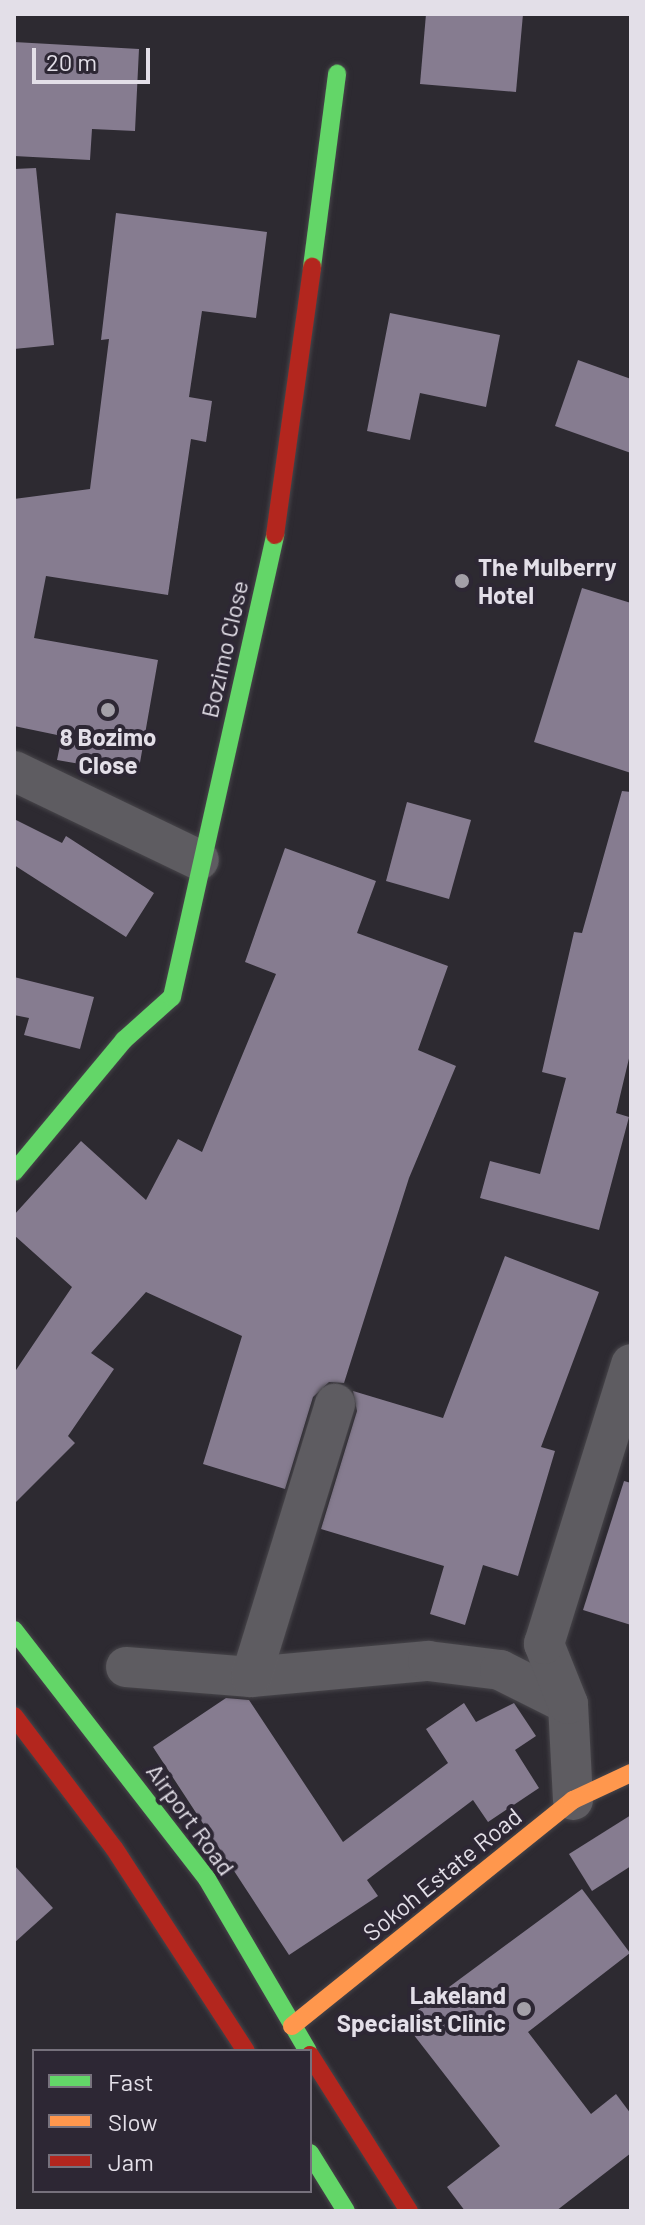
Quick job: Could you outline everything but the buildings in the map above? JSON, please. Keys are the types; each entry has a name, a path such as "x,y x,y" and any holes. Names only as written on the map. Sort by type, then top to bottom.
{"street":[{"name":"Bozimo Close","path":"14,1172 124,1040 172,997 190,935 199,860 281,509 337,74"},
{"path":"14,771 199,860"},
{"path":"573,1800 568,1704 544,1644 631,1364"},
{"path":"251,1677 335,1404"},
{"name":"Airport Road","path":"14,1630 207,1879 306,2049"},
{"path":"126,1667 251,1677 428,1661 500,1670 568,1704"},
{"path":"14,1716 114,1848 245,2049"},
{"name":"Sokoh Estate Road","path":"292,2026 573,1800 631,1773"},
{"name":"Airport Road","path":"312,2058 409,2211"},
{"path":"312,2156 346,2211"}],"traffic: fast":[{"path":"312,267 337,74"},
{"path":"14,1172 124,1040 172,997 275,535"},
{"path":"14,1630 207,1879 307,2049"},
{"path":"312,2156 346,2211"}],"traffic: slow":[{"path":"292,2026 573,1800 631,1773"}],"traffic: jam":[{"path":"275,535 312,267"},
{"path":"14,1716 114,1848 245,2049"},
{"path":"312,2058 409,2211"}],"place":[{"name":"The Mulberry Hotel","path":"462,581"},
{"name":"8 Bozimo Close","path":"108,710"},
{"name":"Lakeland Specialist Clinic","path":"524,2009"}]}
